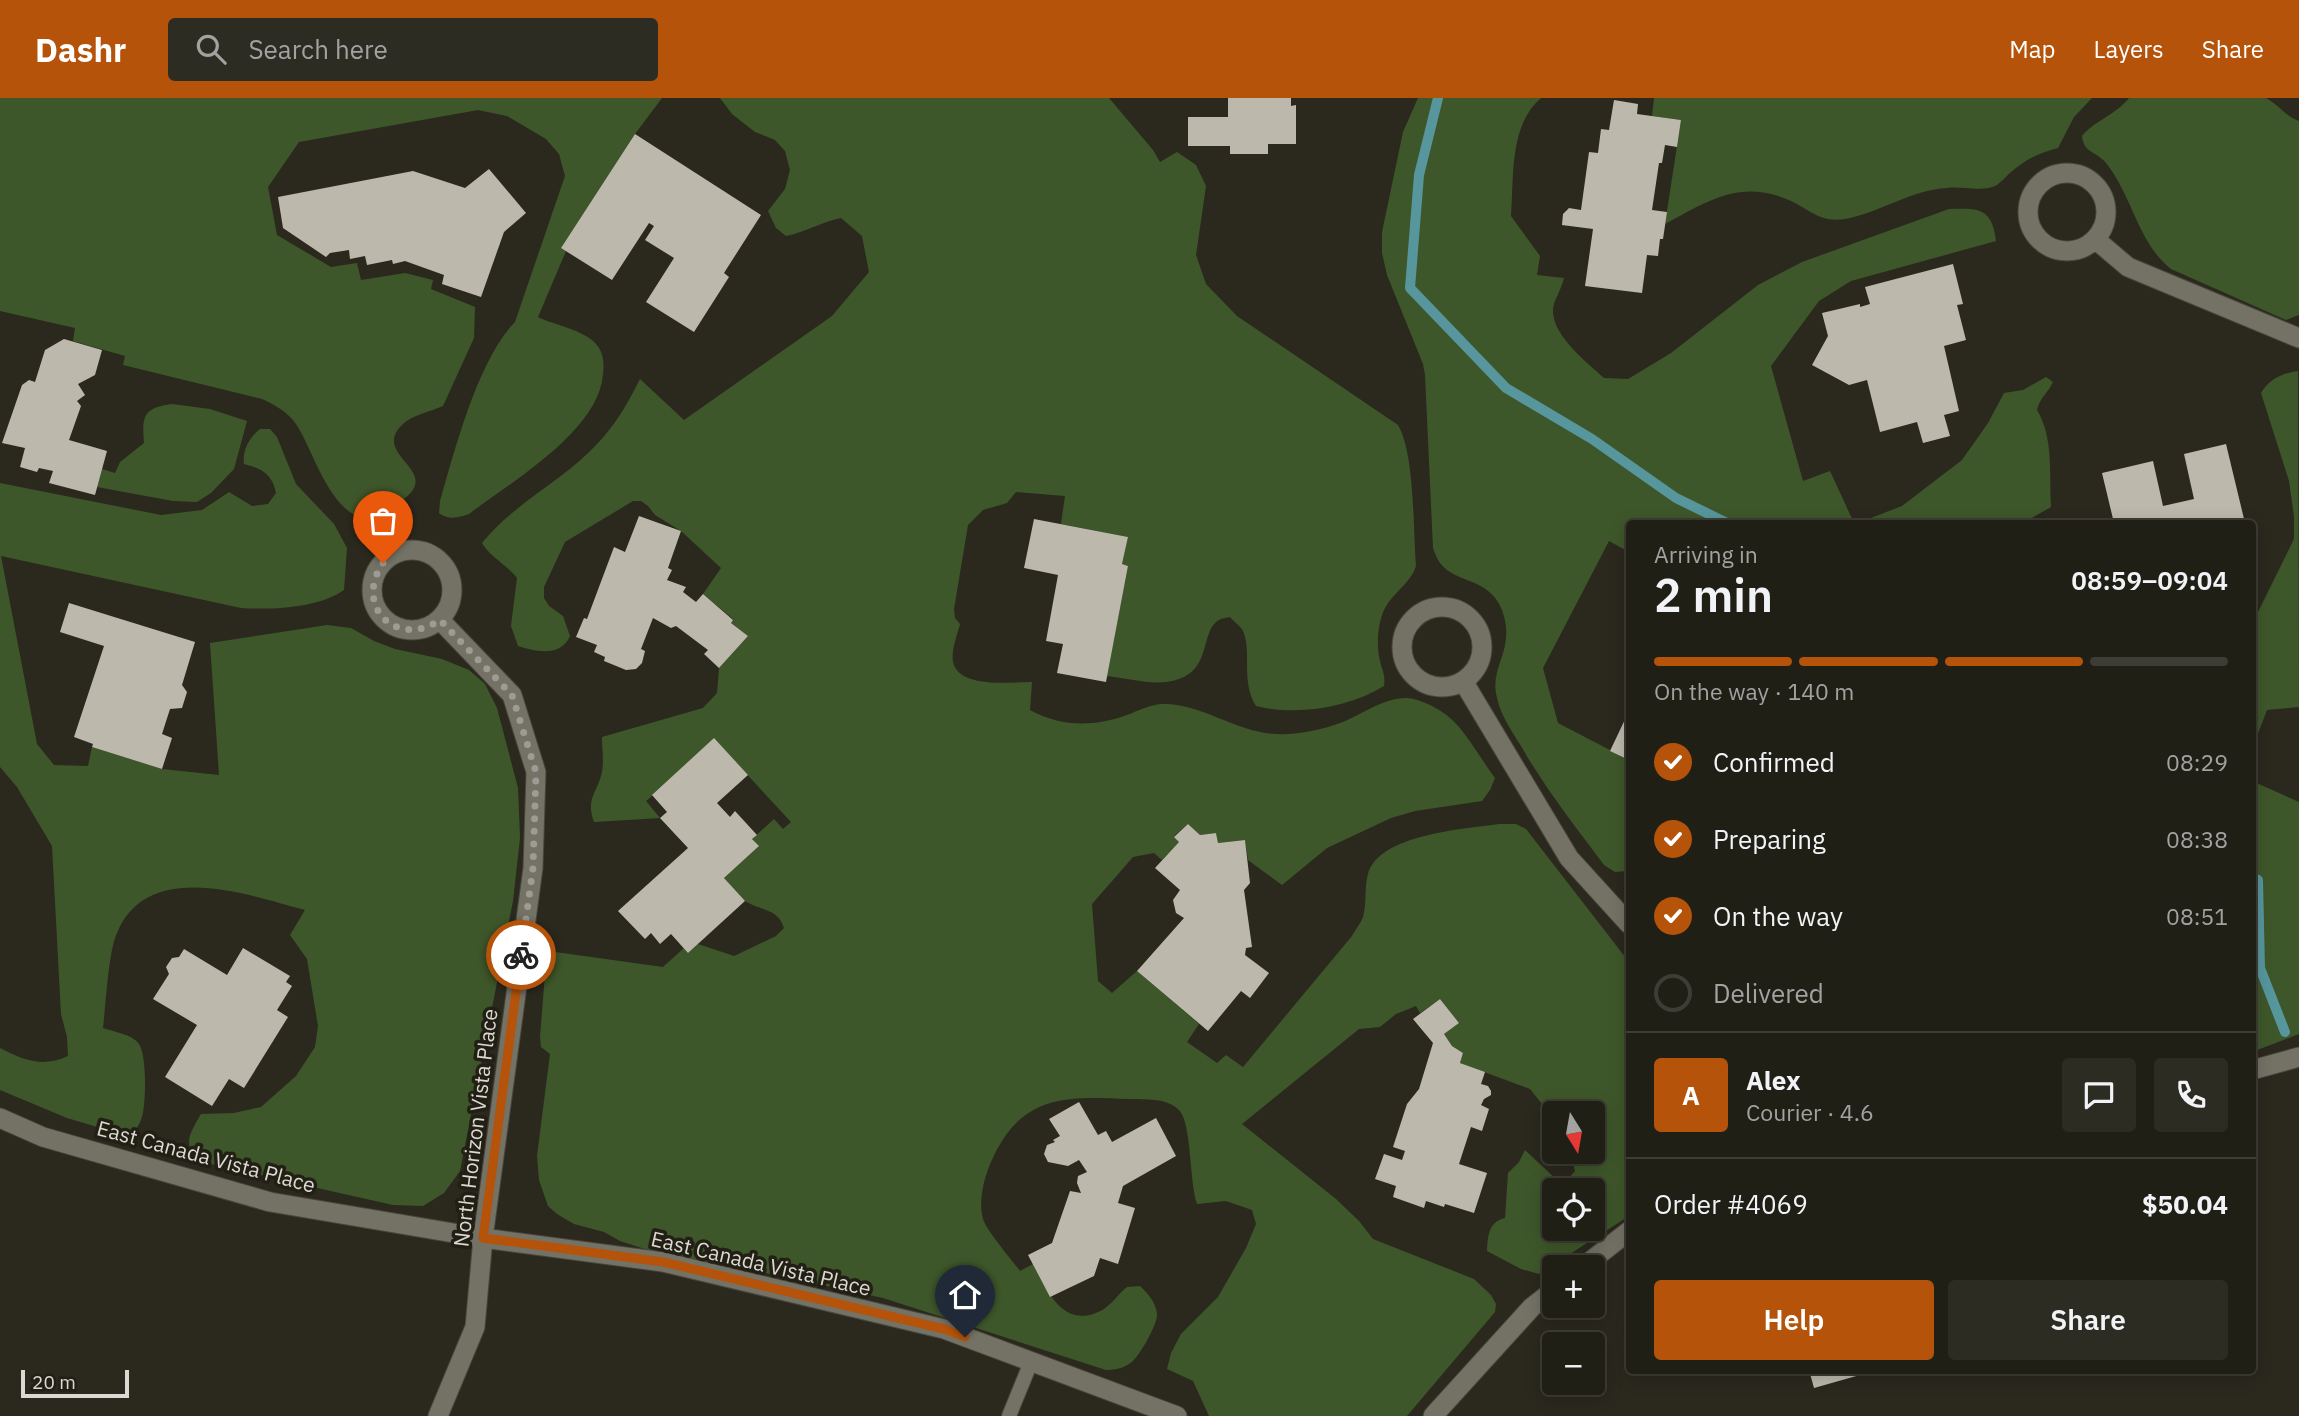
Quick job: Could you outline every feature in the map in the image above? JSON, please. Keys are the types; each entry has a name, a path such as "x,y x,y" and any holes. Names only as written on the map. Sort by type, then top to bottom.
{"street":[{"path":"2059,173 2084,176 2094,183 2106,205 2103,229 2095,239 2085,247 2071,250 2058,250 2045,244 2029,223 2031,196 2038,186 2059,173"},
{"path":"2095,239 2128,267 2299,338"},
{"path":"414,550 431,554 442,562 453,584 453,597 440,620 429,628 416,631 389,624 379,613 373,601 371,587 375,574 393,554 414,550"},
{"path":"1453,608 1474,623 1480,635 1480,661 1473,673 1463,681 1450,687 1437,688 1424,684 1405,666 1401,653 1406,627 1426,610 1453,608"},
{"name":"North Horizon Vista Place","path":"438,1416 475,1327 483,1238 533,868 536,772 512,695 440,620"},
{"path":"1463,681 1569,858 1626,921"},
{"path":"2256,1069 2299,1057"},
{"name":"East Canada Vista Place","path":"0,1118 43,1137 270,1202 483,1238 663,1262 944,1329 1177,1416"},
{"path":"1598,1255 1626,1233"},
{"path":"1433,1416 1542,1299"}],"lane":[{"path":"1009,1416 1031,1362"}],"green space":[{"path":"0,98 662,98 635,134 561,248 566,251 538,317 580,333 599,348 604,368 598,395 570,435 529,471 469,514 453,518 439,513 440,501 469,406 490,359 515,322 565,176 559,154 546,139 507,116 478,110 299,142 268,187 277,235 331,267 357,263 361,280 405,273 433,280 431,289 475,307 474,338 443,406 408,420 395,434 394,444 412,470 414,488 383,515 367,518 352,514 329,488 296,424 276,406 262,399 123,365 125,356 73,341 75,328 0,311"},
{"path":"720,98 1109,98 1160,162 1177,152 1196,165 1206,186 1196,255 1206,284 1237,316 1398,425 1408,454 1416,566 1410,578 1384,610 1378,644 1384,686 1370,694 1338,705 1305,710 1256,706 1247,676 1245,637 1242,629 1230,617 1220,619 1213,626 1199,663 1181,678 1166,682 1144,682 1107,676 1128,566 1122,564 1128,537 1061,524 1065,496 1016,492 1007,503 983,510 968,525 954,609 955,618 960,624 953,662 957,671 975,680 999,683 1032,682 1030,710 1054,720 1078,723 1102,722 1163,704 1191,708 1261,732 1292,734 1335,725 1391,700 1412,699 1436,708 1455,723 1495,778 1482,801 1415,811 1391,818 1327,848 1282,885 1248,860 1245,840 1218,843 1216,833 1200,835 1188,824 1174,836 1179,842 1162,860 1154,853 1133,857 1092,904 1098,981 1112,993 1137,971 1199,1024 1187,1042 1217,1063 1226,1055 1243,1067 1352,936 1363,917 1368,874 1375,861 1388,850 1425,836 1499,824 1516,824 1526,829 1626,958 1626,1218 1605,1231 1605,1178 1569,1178 1575,1171 1574,1164 1605,1164 1605,1101 1542,1101 1542,1104 1530,1089 1460,1063 1463,1053 1452,1046 1444,1034 1459,1023 1440,999 1420,1013 1416,1006 1396,1014 1380,1027 1359,1029 1242,1124 1336,1199 1373,1239 1474,1279 1491,1295 1496,1304 1495,1312 1407,1416 1209,1416 1193,1381 1167,1369 1171,1353 1181,1334 1218,1297 1246,1248 1256,1224 1252,1210 1226,1201 1197,1204 1183,1117 1174,1106 1162,1101 1084,1098 1046,1104 1016,1123 1003,1140 988,1168 982,1190 983,1219 994,1237 1020,1271 1033,1264 1051,1297 1068,1312 1078,1316 1090,1315 1104,1309 1127,1287 1140,1286 1151,1298 1157,1314 1152,1332 1132,1362 1117,1369 1106,1370 883,1298 654,1252 620,1241 604,1232 574,1224 548,1206 539,1180 537,1156 550,1054 541,1047 540,1037 546,961 555,952 663,967 684,948 688,953 698,944 734,956 776,936 784,928 777,916 749,904 724,878 758,847 752,839 774,819 783,829 791,822 716,741 646,801 660,818 594,822 591,807 603,768 602,737 703,708 717,693 719,668 748,636 731,623 733,619 703,594 721,568 681,531 655,515 641,501 633,501 565,542 544,587 544,598 549,606 563,616 570,636 561,647 547,651 518,646 511,626 517,578 482,543 509,516 570,469 598,443 621,413 640,379 684,420 832,316 869,272 862,236 841,218 786,236 776,228 768,211 785,189 790,170 785,151 775,140 755,132 732,114"},
{"path":"1418,98 1541,98 1523,122 1518,137 1513,169 1511,216 1540,256 1537,275 1564,278 1554,304 1556,325 1579,355 1604,378 1628,379 1671,353 1758,285 1802,262 1949,209 1982,212 1994,230 1996,241 1851,281 1819,301 1771,366 1803,481 1830,471 1853,520 1626,520 1626,550 1609,541 1543,668 1558,723 1626,758 1626,871 1615,872 1604,865 1540,777 1509,727 1496,693 1495,683 1505,646 1506,623 1496,599 1481,586 1447,570 1433,548 1425,375 1387,275 1382,253 1382,232 1403,132"},
{"path":"1654,98 2092,98 2074,117 2058,148 2027,160 1990,188 1934,190 1858,216 1837,220 1816,215 1773,194 1740,192 1696,207 1665,224 1681,120 1652,116"},
{"path":"2129,98 2266,98 2299,121 2299,315 2286,320 2171,269 2153,250 2115,175 2104,161 2087,148 2082,136"},
{"path":"2298,371 2299,707 2267,710 2256,739 2256,614 2294,539 2289,481 2261,393 2268,384 2287,373"},
{"path":"2046,377 2053,382 2037,410 2048,445 2051,507 2028,520 1866,520 1902,506 1962,460 1988,423 2004,393 2023,390"},
{"path":"172,404 210,409 247,421 234,469 211,493 197,502 173,501 97,487 102,469 115,473 120,462 144,443 143,426 146,415 155,408"},
{"path":"260,429 270,429 277,437 296,484 334,524 347,548 344,590 309,604 267,609 241,608 1,556 37,744 54,765 88,766 92,747 162,769 219,775 210,643 327,625 351,628 395,649 442,659 469,670 485,684 497,708 518,788 520,838 513,901 460,1171 444,1193 423,1206 393,1205 197,1161 192,1154 190,1137 201,1114 234,1113 261,1107 296,1076 315,1047 318,1026 307,959 290,935 305,910 229,891 202,888 175,889 152,896 132,910 114,942 103,1028 132,1038 142,1050 145,1080 143,1110 140,1122 131,1137 67,1118 0,1090 0,1048 33,1061 50,1062 68,1056 67,1037 61,1014 52,846 17,787 0,767 0,483 161,515 202,510 229,492 252,506 268,504 276,493 272,481 261,470 244,464 247,444"},
{"path":"2256,783 2299,802 2299,1034 2256,1050"},
{"path":"1525,1150 1555,1178 1542,1178 1542,1241 1590,1241 1568,1255 1542,1255 1542,1272 1539,1274 1521,1269 1487,1251 1492,1226 1505,1218 1508,1173 1519,1162"}],"building":[{"path":"1228,98 1291,98 1291,106 1296,105 1296,144 1268,144 1268,154 1230,154 1230,146 1188,146 1188,117 1228,117"},
{"path":"1614,100 1638,104 1637,114 1681,120 1677,147 1665,145 1662,163 1659,163 1652,210 1667,212 1658,256 1647,255 1642,293 1585,286 1593,229 1562,225 1563,214 1569,208 1581,210 1589,152 1598,153 1601,129 1609,130"},
{"path":"635,134 761,215 724,273 729,277 694,332 646,302 674,258 645,240 654,226 649,223 612,280 561,248"},
{"path":"489,169 526,213 504,232 481,297 442,284 444,275 405,261 393,264 392,260 367,265 365,256 350,259 349,250 330,253 326,257 283,228 278,197 413,171 465,188"},
{"path":"1953,264 1963,304 1957,305 1966,340 1944,346 1959,411 1944,415 1950,436 1923,443 1917,422 1880,432 1867,380 1849,385 1812,365 1828,336 1822,313 1870,304 1865,287"},
{"path":"64,339 102,350 95,375 78,384 85,395 77,401 81,406 69,440 107,451 95,495 49,483 53,471 39,468 37,472 20,467 25,448 2,443 22,385 29,380 35,382 45,350"},
{"path":"2226,444 2244,520 2113,520 2102,473 2153,461 2163,506 2194,499 2184,454"},
{"path":"639,516 681,531 668,568 672,570 667,580 686,587 683,592 696,602 703,594 748,636 719,668 704,654 708,650 676,626 671,628 653,618 641,649 645,651 642,663 636,669 626,670 604,661 605,657 594,652 597,645 576,637 584,618 587,619 614,547 625,552"},
{"path":"1034,519 1128,537 1122,564 1128,566 1106,682 1057,673 1063,644 1046,641 1058,575 1024,568"},
{"path":"69,603 195,642 182,685 187,692 182,708 170,709 162,734 172,738 162,769 92,747 93,744 74,737 104,646 60,632"},
{"path":"1626,717 1626,759 1610,751"},
{"path":"714,738 748,775 717,803 730,817 735,811 757,835 752,839 759,846 724,878 745,901 688,953 671,934 660,944 651,933 645,939 618,911 688,848 660,818 667,812 652,795"},
{"path":"1188,824 1200,835 1216,833 1218,843 1245,840 1250,883 1244,890 1252,947 1246,948 1245,955 1269,973 1250,998 1241,991 1208,1031 1137,971 1184,918 1176,913 1173,900 1180,890 1155,868 1179,842 1174,837"},
{"path":"243,948 290,976 286,982 292,986 277,1010 288,1017 244,1088 229,1079 212,1106 165,1077 197,1025 153,999 169,974 166,967 172,958 179,957 184,949 227,975"},
{"path":"1440,999 1459,1023 1444,1034 1452,1046 1463,1053 1460,1063 1485,1072 1481,1084 1488,1086 1491,1091 1491,1095 1484,1099 1481,1105 1489,1109 1482,1131 1471,1127 1459,1164 1487,1173 1474,1213 1426,1201 1424,1208 1393,1197 1396,1186 1375,1179 1384,1154 1402,1160 1405,1151 1393,1147 1407,1104 1419,1089 1433,1043 1413,1019"},
{"path":"1079,1102 1098,1135 1106,1131 1112,1142 1156,1118 1176,1156 1123,1186 1118,1203 1135,1208 1118,1264 1100,1258 1094,1276 1050,1297 1028,1255 1052,1243 1070,1191 1081,1193 1077,1183 1078,1176 1087,1172 1079,1160 1068,1166 1048,1162 1044,1154 1047,1145 1060,1136 1049,1119"},
{"path":"1810,1374 1863,1374 1814,1388"}],"waterway":[{"path":"1438,98 1419,175 1410,288 1506,388 1592,439 1676,498 1721,520"},
{"path":"2256,879 2260,968 2285,1032"}],"way so far":[{"path":"383,563 375,574 371,587 373,601 389,624 416,631 429,628 440,620 512,695 536,772 533,868 521,955"}],"route":[{"path":"521,955 483,1238 663,1262 944,1329 965,1337"}]}
